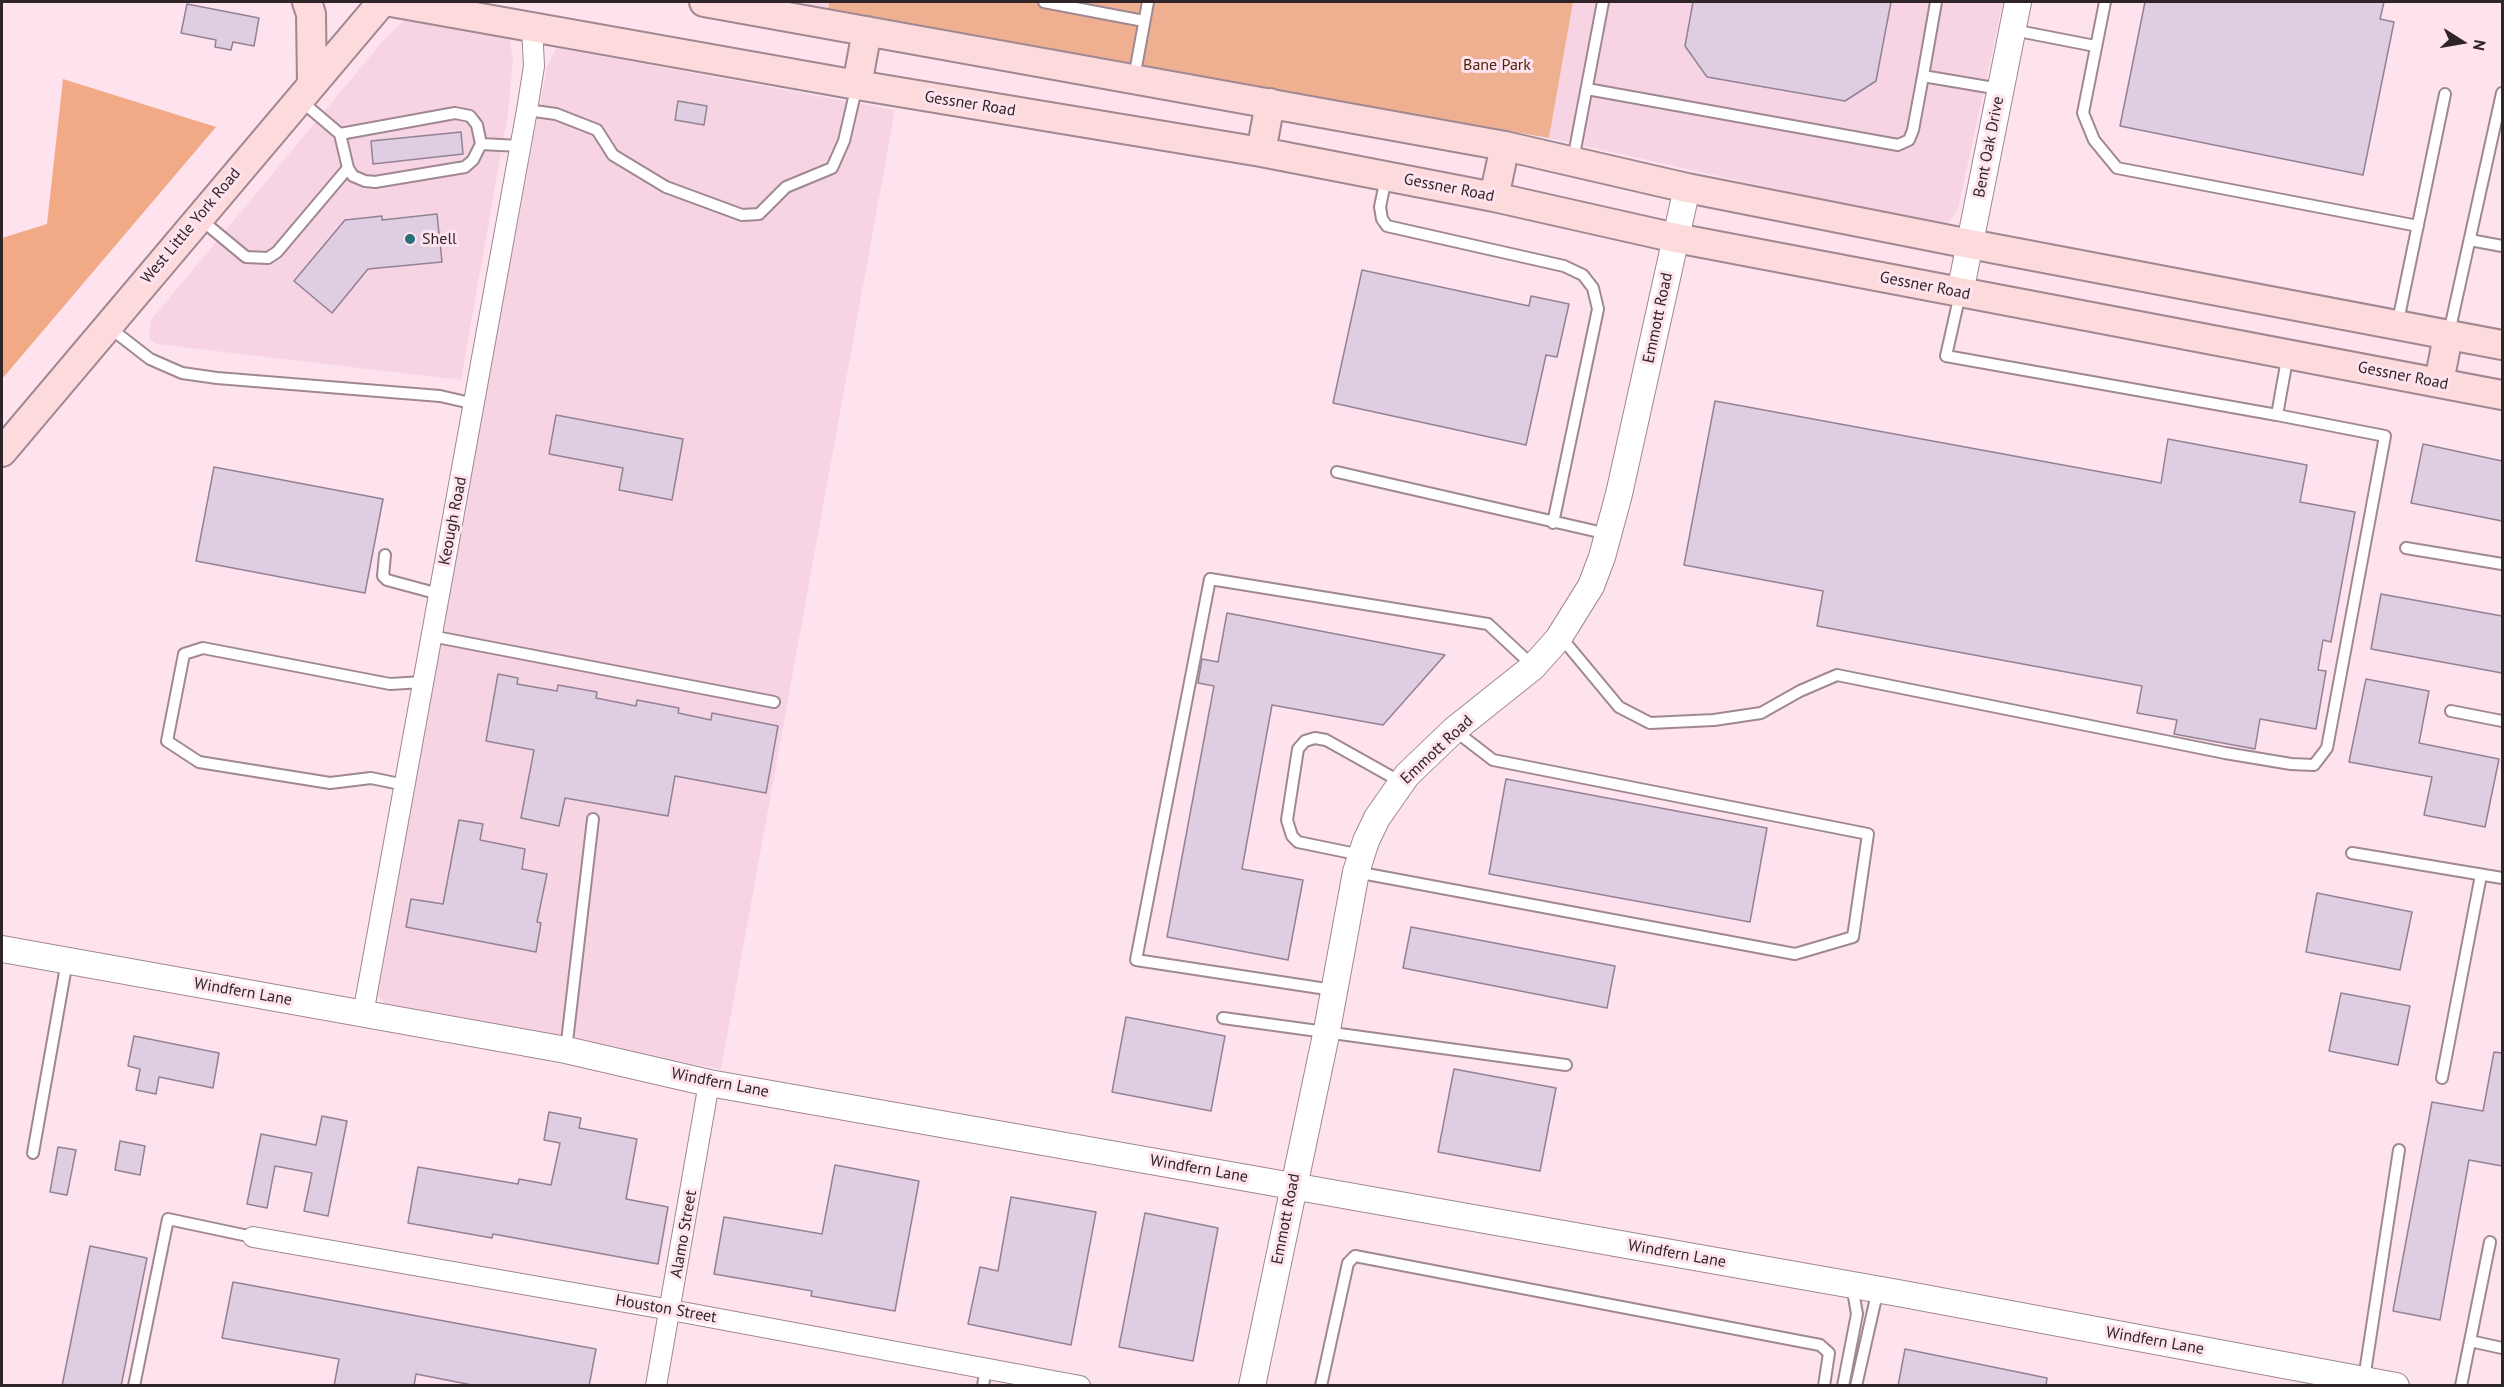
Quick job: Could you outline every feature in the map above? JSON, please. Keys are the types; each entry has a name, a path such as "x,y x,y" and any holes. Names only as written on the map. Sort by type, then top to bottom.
{"main road":[{"path":"305,90 311,14 307,2"},
{"name":"West Little York Road","path":"2,452 305,90 382,2"},
{"name":"Gessner Road","path":"392,2 857,85 1261,152 1494,197 1676,238 2502,394"},
{"path":"704,2 1505,146 1687,188 2502,345"},
{"path":"857,85 867,31"},
{"path":"1261,152 1270,103"},
{"path":"1494,197 1505,146"},
{"path":"2439,382 2448,336"}],"street":[{"name":"Bent Oak Drive","path":"1960,293 2018,2"},
{"name":"Keough Road","path":"363,1014 527,110 534,66 532,27"},
{"name":"Emmott Road","path":"1252,1386 1292,1186 1327,1030 1332,990 1358,864 1377,818 1401,782 1454,730 1533,667 1560,636 1591,586 1608,534 1687,188"},
{"name":"Windfern Lane","path":"2,949 566,1050 710,1083 1878,1289 2396,1386"},
{"name":"Alamo Street","path":"656,1386 710,1083"},
{"name":"Houston Street","path":"253,1237 671,1310 984,1377 1080,1386"}],"lane":[{"path":"1044,2 1144,21"},
{"path":"1133,79 1148,2"},
{"path":"1573,161 1603,2"},
{"path":"1587,89 1898,145 1909,140 1913,130 1936,2"},
{"path":"2105,2 2083,113 2094,140 2117,168 2418,225"},
{"path":"2012,30 2095,46"},
{"path":"1923,76 2000,89"},
{"path":"527,110 556,114 597,130 613,154 666,187 742,215 759,214 786,187 832,168 844,141 857,85"},
{"path":"305,90 340,134 348,168 353,176 375,182 465,167 473,160 482,144 477,125 470,116 455,113 340,134"},
{"path":"2448,336 2502,93"},
{"path":"2397,326 2445,94"},
{"path":"482,144 520,146"},
{"path":"198,217 246,257 268,258 277,252 348,168"},
{"path":"1386,176 1380,207 1382,219 1387,226 1564,266 1583,275 1593,288 1598,309 1553,523"},
{"path":"2470,240 2502,246"},
{"path":"1560,636 1619,707 1650,723 1714,720 1761,713 1800,691 1837,675 2225,753 2290,764 2313,765 2327,748 2385,436 1946,356 1960,293"},
{"path":"107,326 150,359 182,373 217,378 440,396 475,404"},
{"path":"2277,416 2288,354"},
{"path":"1337,472 1608,534"},
{"path":"2406,548 2502,564"},
{"path":"385,555 383,576 387,580 439,594"},
{"path":"1332,990 1136,960 1210,579 1488,624 1533,667"},
{"path":"431,636 774,702"},
{"path":"405,785 371,778 330,783 200,762 167,741 184,654 203,648 390,684 423,682"},
{"path":"2451,711 2502,721"},
{"path":"1401,782 1326,740 1315,738 1305,741 1298,750 1287,820 1292,836 1298,842 1358,864 1795,954 1853,937 1868,834 1493,760 1454,730"},
{"path":"566,1050 592,819"},
{"path":"2352,853 2502,878"},
{"path":"2442,1078 2481,875"},
{"path":"33,1153 67,961"},
{"path":"1223,1018 1327,1030 1566,1065"},
{"path":"2364,1379 2399,1150"},
{"path":"134,1386 168,1219 253,1237"},
{"path":"2461,1386 2490,1242"},
{"path":"1321,1386 1348,1263 1355,1256 1820,1345 1829,1353 1824,1386"},
{"path":"1843,1386 1857,1314 1852,1285"},
{"path":"1856,1386 1878,1289"},
{"path":"2470,1341 2502,1348"}],"shaded area":[{"path":"777,2 829,2 828,10"},
{"path":"1573,2 2003,2 1958,209 1950,221 1940,226 1549,138"},
{"path":"423,16 509,37 513,59 508,113 461,380 156,344 149,338 151,320 382,42 404,20"},
{"path":"556,48 895,110 721,1069 390,1009 373,990 547,67"},
{"path":"63,79 216,127 2,379 2,238 47,224"}],"green space":[{"name":"Bane Park","path":"829,2 1573,2 1549,138 828,10"}],"building":[{"path":"1693,2 1891,2 1876,81 1845,101 1707,77 1685,46"},
{"path":"2145,2 2384,2 2380,19 2394,22 2363,175 2120,126"},
{"path":"187,4 259,18 254,46 233,42 231,50 215,47 216,40 181,33"},
{"path":"678,101 707,106 704,125 675,120"},
{"path":"461,132 463,154 373,164 371,141"},
{"path":"437,214 442,262 368,269 332,313 294,281 345,220 382,216 382,220"},
{"path":"1362,270 1529,306 1531,296 1569,304 1557,357 1546,355 1526,445 1333,403"},
{"path":"1715,401 2161,483 2168,439 2307,465 2300,502 2355,512 2331,642 2323,640 2318,670 2326,671 2316,729 2260,719 2255,749 2174,734 2177,720 2137,713 2142,686 1817,626 1823,591 1684,565"},
{"path":"556,415 683,439 672,500 619,490 623,468 549,454"},
{"path":"2423,444 2502,461 2502,521 2411,503"},
{"path":"214,467 383,499 365,593 196,561"},
{"path":"2381,594 2502,616 2502,673 2371,649"},
{"path":"1227,613 1445,655 1383,725 1272,705 1242,869 1303,880 1288,960 1167,937 1214,686 1198,683 1202,659 1218,662"},
{"path":"498,674 518,678 517,684 557,691 558,685 597,692 596,698 636,706 637,700 679,708 678,713 711,720 712,713 778,726 766,793 675,776 668,816 565,798 559,826 521,818 534,750 486,741"},
{"path":"2366,679 2429,691 2419,743 2499,759 2485,827 2424,815 2432,777 2349,762"},
{"path":"1506,779 1767,828 1750,922 1489,874"},
{"path":"459,820 483,824 480,840 525,849 522,869 547,874 537,922 541,923 536,952 406,927 411,899 443,904"},
{"path":"2317,893 2412,912 2400,970 2306,952"},
{"path":"1411,927 1615,966 1607,1008 1403,968"},
{"path":"2341,993 2410,1006 2398,1065 2329,1051"},
{"path":"1126,1017 1225,1036 1211,1111 1112,1092"},
{"path":"134,1036 219,1053 213,1088 159,1077 156,1094 136,1090 140,1069 128,1066"},
{"path":"2494,1052 2502,1053 2502,1166 2469,1160 2440,1320 2393,1311 2432,1102 2483,1111"},
{"path":"1454,1069 1556,1088 1540,1171 1438,1152"},
{"path":"549,1112 581,1118 579,1128 637,1139 626,1199 668,1207 658,1264 493,1234 492,1238 408,1223 418,1167 518,1184 519,1179 551,1185 560,1143 544,1140"},
{"path":"322,1116 347,1121 328,1216 304,1211 312,1173 275,1166 267,1208 247,1204 261,1134 316,1145"},
{"path":"120,1141 145,1146 140,1175 115,1170"},
{"path":"58,1147 76,1150 67,1195 50,1192"},
{"path":"835,1165 919,1181 895,1311 811,1296 812,1291 714,1274 724,1217 822,1234"},
{"path":"1011,1197 1096,1212 1071,1345 968,1324 980,1267 998,1271"},
{"path":"1145,1213 1218,1228 1193,1361 1119,1347"},
{"path":"90,1246 147,1258 121,1386 62,1386"},
{"path":"233,1282 596,1349 589,1386 477,1386 416,1374 414,1386 334,1386 339,1359 222,1338"},
{"path":"1905,1349 2047,1378 2046,1386 1898,1386"}],"place":[{"name":"Shell","path":"410,239"}]}
